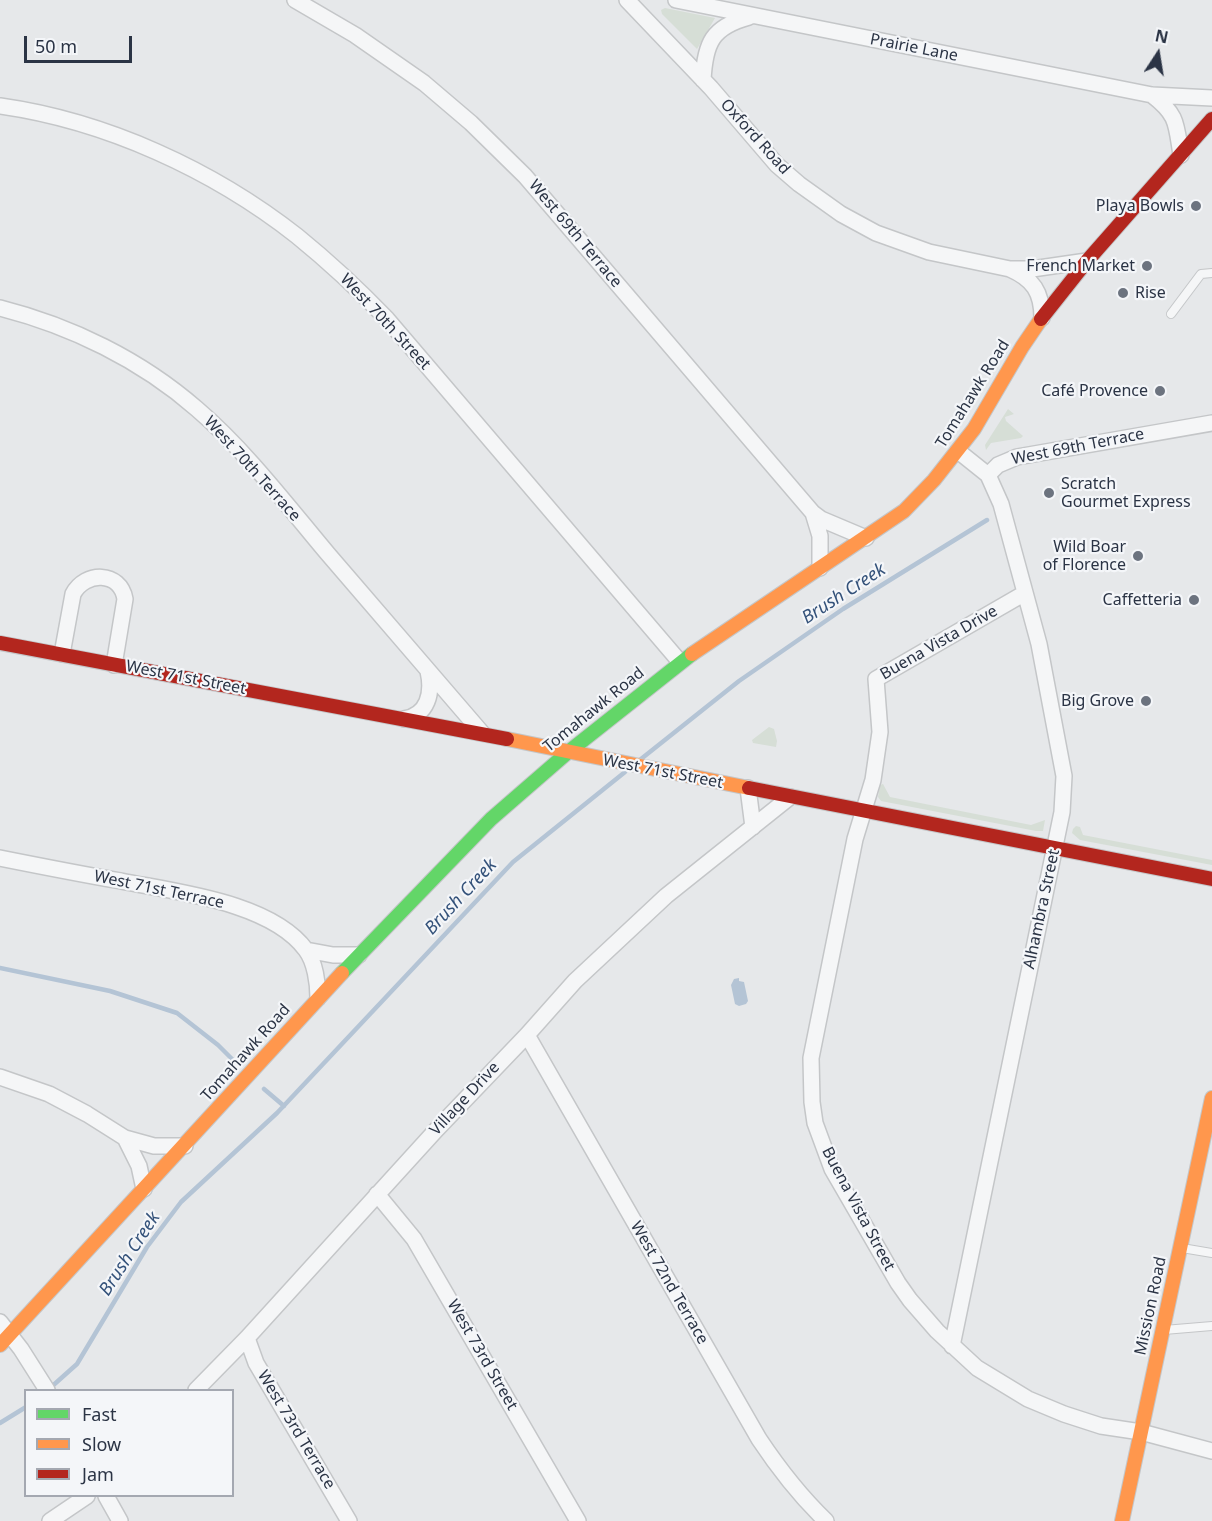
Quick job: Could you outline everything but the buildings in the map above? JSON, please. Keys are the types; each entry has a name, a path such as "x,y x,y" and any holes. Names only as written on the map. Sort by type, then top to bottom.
{"street":[{"name":"West 69th Terrace","path":"296,0 355,34 424,83 471,123 525,176 813,513 821,519 866,538"},
{"name":"Oxford Road","path":"627,0 703,80 777,165 841,214 876,233 929,252 1010,269 1032,269 1087,261"},
{"name":"Prairie Lane","path":"676,0 1152,95 1212,98"},
{"path":"703,80 704,59 712,36 731,22 753,16"},
{"path":"1152,95 1168,108 1176,121 1181,155"},
{"name":"West 70th Street","path":"0,106 69,121 116,136 164,156 242,198 296,236 354,285 387,319 680,662"},
{"name":"Tomahawk Road","path":"3,1334 185,1146 318,998 491,819 567,753 680,662 903,512 958,451 1042,318 1087,261 1212,119"},
{"name":"Oxford Road","path":"1010,269 1023,275 1036,288 1042,305 1042,318"},
{"name":"West 70th Terrace","path":"0,308 85,337 135,364 198,410 245,457 482,733"},
{"name":"West 69th Terrace","path":"988,475 998,465 1017,457 1212,423"},
{"path":"958,451 988,475"},
{"name":"Alhambra Street","path":"951,1346 1064,800 1064,776 1039,644 1001,504 988,475"},
{"name":"West 69th Terrace","path":"813,513 820,536 820,568"},
{"name":"West 71st Street","path":"62,654 73,594 86,579 99,577 118,585 124,593 125,599 114,665"},
{"name":"Buena Vista Drive","path":"863,811 873,780 880,732 876,679 1025,593"},
{"name":"West 71st Street","path":"0,642 482,733 567,753 1212,879"},
{"path":"404,719 418,714 424,707 430,692 431,681 428,671"},
{"path":"748,789 753,827"},
{"name":"Village Drive","path":"197,1389 247,1338 269,1311 575,981 666,897 790,797"},
{"name":"Buena Vista Street","path":"863,811 814,1033 811,1058 813,1113 832,1169 892,1274 910,1300 951,1346 977,1368 1028,1399 1064,1414 1101,1426 1141,1432 1212,1451"},
{"name":"West 71st Terrace","path":"0,858 228,903 247,910 285,931 306,950 318,985 318,998"},
{"path":"306,950 333,955 359,955"},
{"name":"West 72nd Terrace","path":"527,1035 759,1439 781,1471 826,1521"},
{"path":"0,1077 49,1094 125,1138 154,1146 185,1146"},
{"name":"Mission Road","path":"1122,1521 1212,1103"},
{"path":"125,1138 139,1166 144,1189"},
{"name":"West 73rd Street","path":"377,1194 414,1239 579,1521"},
{"path":"3,1334 47,1389"},
{"name":"West 73rd Terrace","path":"247,1338 256,1363 349,1521"},
{"path":"50,1521 86,1497"},
{"path":"107,1497 120,1521"}],"lane":[{"path":"1171,314 1201,274 1212,273"},
{"path":"1180,1247 1212,1253"},
{"path":"1163,1330 1212,1326"}],"shaded area":[{"path":"665,8 715,18 697,49 662,14 661,10"},
{"path":"1008,409 1014,414 1005,417 1006,421 1023,436 991,443 986,450 985,445"},
{"path":"769,727 774,729 776,747 753,743 752,740"},
{"path":"883,784 890,797 1031,825 1045,820 1043,831 881,801 878,797 880,785"},
{"path":"1076,826 1080,827 1083,835 1212,860 1212,865 1080,840 1072,833"}],"water":[{"path":"739,978 739,981 744,982 748,1001 739,1006 735,1004 731,985 734,979"}],"waterway":[{"name":"Brush Creek","path":"641,759 739,681 843,609 987,520"},
{"name":"Brush Creek","path":"49,1389 77,1364 147,1247 181,1202 277,1113 513,862 625,772"},
{"path":"0,968 110,991 177,1013 218,1045 237,1064"},
{"path":"264,1089 284,1106"},
{"name":"Brush Creek","path":"0,1423 24,1408"}],"traffic: fast":[{"path":"342,973 491,819 567,753 692,654"}],"traffic: slow":[{"path":"692,654 904,511 934,480 974,429 1041,319"},
{"path":"507,739 749,788"},
{"path":"0,1345 342,973"},
{"path":"1122,1521 1212,1098"}],"traffic: jam":[{"path":"1041,319 1087,261 1212,119"},
{"path":"0,643 507,739"},
{"path":"749,788 1212,879"}],"place":[{"name":"Playa Bowls","path":"1196,206"},
{"name":"French Market","path":"1147,266"},
{"name":"Rise","path":"1123,293"},
{"name":"Café Provence","path":"1160,391"},
{"name":"Scratch Gourmet Express","path":"1049,493"},
{"name":"Wild Boar of Florence","path":"1138,556"},
{"name":"Caffetteria","path":"1194,600"},
{"name":"Big Grove","path":"1146,701"}]}
